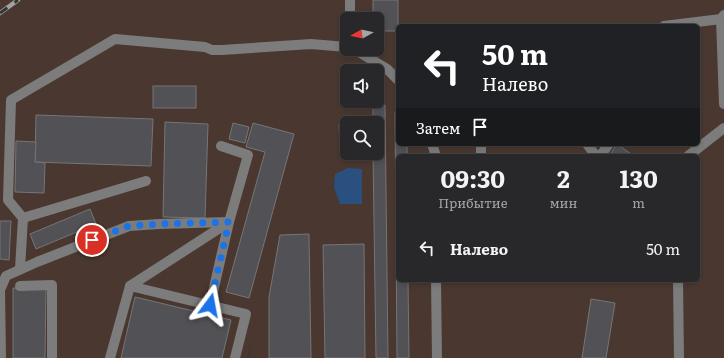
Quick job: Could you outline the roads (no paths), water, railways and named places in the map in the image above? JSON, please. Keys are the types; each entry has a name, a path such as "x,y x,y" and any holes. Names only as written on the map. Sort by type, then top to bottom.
{"street":[{"path":"350,0 350,12"},
{"path":"679,24 722,17 724,104"},
{"path":"20,269 23,218 8,200 11,100 115,40 205,47 212,50 311,44 340,46"},
{"path":"366,56 387,69 396,78"},
{"path":"691,154 724,128"},
{"path":"210,305 229,222 248,155 221,146"},
{"path":"23,218 146,181"},
{"path":"1,358 0,290 3,275 129,226 229,222"},
{"path":"110,358 130,286 229,222"},
{"path":"436,282 437,358"},
{"path":"678,282 679,358"},
{"path":"20,286 52,285 52,358"},
{"path":"130,286 246,314 235,358"}],"water":[{"path":"348,168 362,169 362,204 340,204 334,187 335,174"}],"railway":[{"path":"0,13 18,0"}]}
